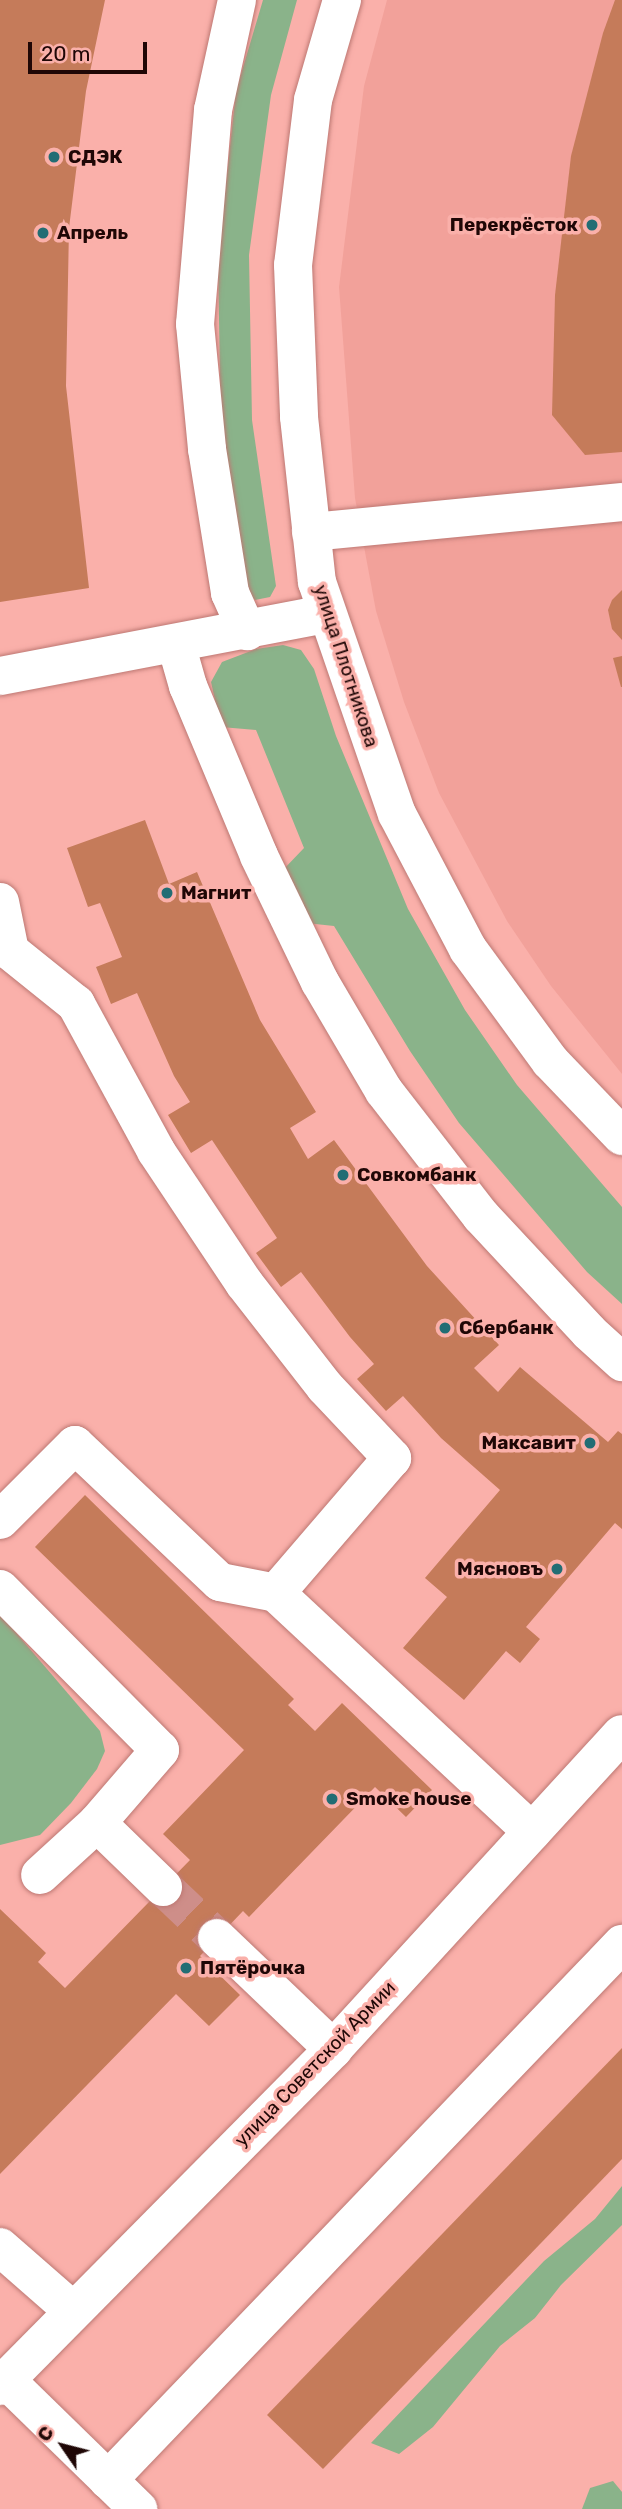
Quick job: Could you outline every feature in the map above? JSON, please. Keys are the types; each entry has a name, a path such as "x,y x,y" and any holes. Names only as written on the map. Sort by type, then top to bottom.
{"street":[{"path":"237,0 212,110 195,324 206,449 228,580 247,631"},
{"name":"улица Плотникова","path":"342,0 313,100 293,265 299,417 317,582 397,814 468,949 550,1061 622,1136"},
{"path":"311,533 622,502"},
{"path":"0,676 326,614"},
{"path":"176,644 188,686 259,856 320,982 384,1091 481,1216 589,1332 622,1362"},
{"path":"0,902 5,952 76,1004 156,1152 244,1283 325,1387 392,1458 276,1593"},
{"path":"0,1520 75,1445 220,1582 276,1593 532,1832"},
{"path":"0,1589 160,1750 97,1823 40,1875"},
{"name":"улица Советской Армии","path":"3,2383 333,2049 622,1734"},
{"path":"97,1823 163,1887"},
{"path":"217,1938 333,2049"},
{"path":"108,2480 622,1944"},
{"path":"0,2247 72,2311"},
{"path":"3,2383 138,2509"}],"shaded area":[{"path":"387,0 622,0 622,1074 551,986 507,921 439,793 404,702 376,611 355,498 339,287 364,86"}],"green space":[{"path":"263,0 297,0 271,95 249,255 252,420 276,586 270,597 255,600 245,591 221,439 218,258 236,91"},
{"path":"283,645 301,650 314,669 336,736 408,909 465,1010 517,1085 622,1207 622,1304 587,1272 459,1123 410,1051 334,926 306,923 282,871 304,848 256,730 221,727 211,682 222,662 256,649"},
{"path":"0,1614 100,1731 105,1751 97,1769 71,1803 40,1835 0,1845"},
{"path":"622,2186 622,2225 561,2285 535,2318 500,2346 433,2427 399,2454 371,2443 544,2261 595,2219"},
{"path":"613,2481 622,2492 622,2509 582,2509 590,2488"}],"building":[{"path":"0,0 105,0 86,91 69,228 66,386 89,588 0,602"},
{"name":"Перекрёсток","path":"615,0 622,0 622,452 585,455 552,415 555,295 571,156 603,33"},
{"path":"622,590 622,640 612,629 608,610 612,600"},
{"path":"622,656 622,687 621,687 613,658"},
{"path":"145,820 169,884 197,872 260,1020 316,1112 290,1128 308,1159 334,1140 427,1266 499,1345 474,1368 498,1392 520,1367 608,1442 618,1431 622,1434 622,1529 615,1523 526,1627 540,1639 520,1663 506,1651 464,1700 403,1648 447,1597 425,1578 500,1490 441,1438 403,1396 386,1411 357,1379 374,1364 301,1272 281,1287 256,1253 277,1238 212,1140 191,1153 168,1115 190,1102 174,1076 137,993 111,1004 96,967 122,957 100,903 88,907 67,848"},
{"path":"85,1495 294,1699 288,1705 315,1731 342,1703 432,1790 406,1817 375,1787 249,1917 243,1911 200,1956 240,1995 209,2026 176,1994 0,2174 0,1909 46,1953 38,1962 65,1988 190,1860 163,1834 244,1750 35,1547"},
{"path":"622,2048 622,2159 323,2469 267,2415"}],"tunnel":[{"path":"163,1887 217,1938"}],"place":[{"name":"СДЭК","path":"54,157"},
{"name":"Перекрёсток","path":"592,225"},
{"name":"Апрель","path":"43,233"},
{"name":"Магнит","path":"167,893"},
{"name":"Совкомбанк","path":"343,1175"},
{"name":"Сбербанк","path":"445,1328"},
{"name":"Максавит","path":"590,1443"},
{"name":"Мясновъ","path":"557,1569"},
{"name":"Smoke house","path":"332,1799"},
{"name":"Пятёрочка","path":"186,1968"}]}
